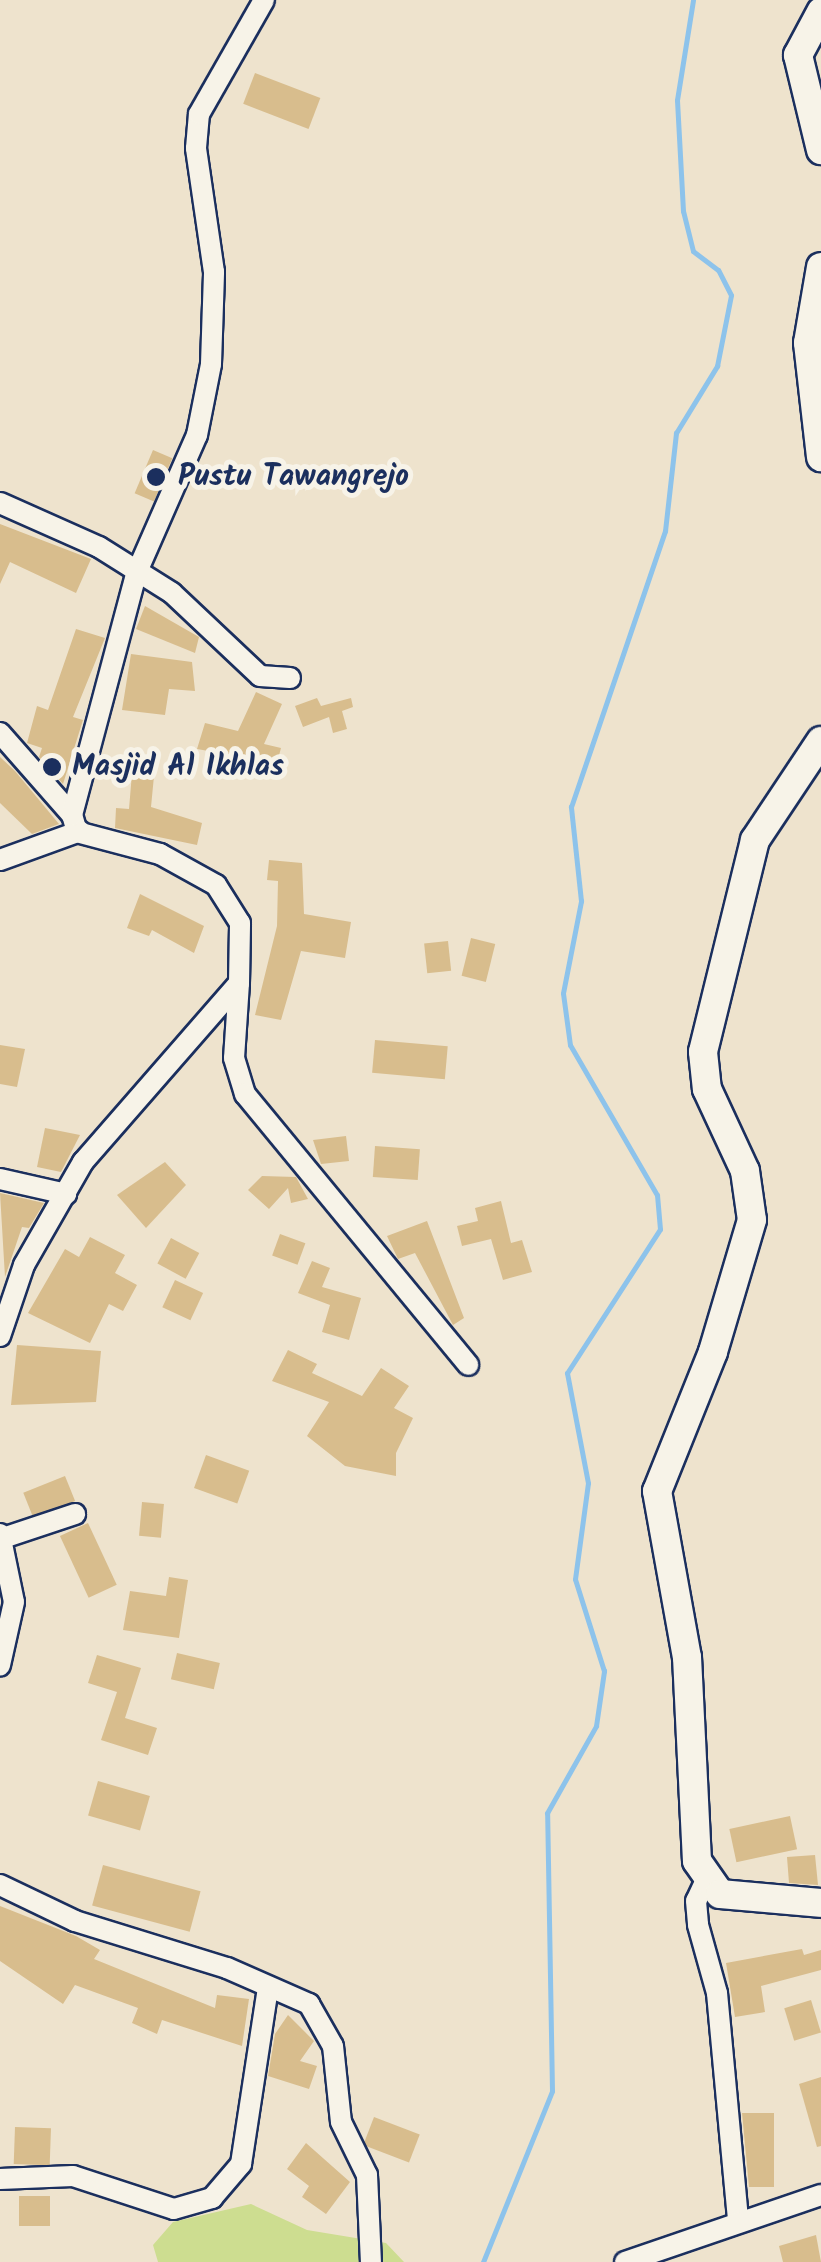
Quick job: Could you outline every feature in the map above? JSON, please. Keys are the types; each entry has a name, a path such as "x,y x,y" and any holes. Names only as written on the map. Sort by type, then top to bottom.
{"main road":[{"path":"821,12 798,55 821,150"},
{"path":"821,267 808,344 821,456"},
{"path":"821,742 755,840 703,1052 707,1089 745,1171 752,1220 713,1352 658,1491 687,1657 693,1831 706,1880 720,1894 756,1902 821,1903"}],"street":[{"path":"76,823 136,574 197,434 211,364 214,272 196,148 198,114 264,0"},
{"path":"0,503 98,547 172,593 244,666 270,679 290,678"},
{"path":"0,733 76,823 160,854 216,885 240,923 234,1058 245,1094 468,1365"},
{"path":"0,860 76,823"},
{"path":"0,1336 24,1265 104,1132 239,983"},
{"path":"0,1179 66,1194"},
{"path":"0,1665 14,1602 1,1536 75,1514"},
{"path":"706,1880 696,1901 698,1925 717,1993 738,2218"},
{"path":"0,1886 75,1921 309,2004 333,2046 341,2122 366,2175 371,2262"},
{"path":"0,2179 73,2176 174,2209 212,2198 241,2164 268,1988"},
{"path":"625,2262 738,2218 821,2195"}],"green space":[{"path":"251,2204 307,2230 386,2243 404,2262 158,2262 153,2245 173,2222"}],"building":[{"path":"255,73 320,98 309,129 243,104"},
{"name":"Pustu Tawangrejo","path":"153,450 172,458 154,501 135,493"},
{"path":"0,524 91,559 76,593 10,562 0,584"},
{"path":"145,606 199,637 195,653 136,629"},
{"path":"76,629 105,638 73,717 83,720 63,784 39,757 42,748 27,743 37,706 48,710"},
{"path":"131,654 192,662 195,691 169,689 165,715 122,710"},
{"path":"256,692 282,704 264,744 281,748 277,763 197,749 205,723 238,731"},
{"path":"317,698 321,706 351,698 353,707 342,711 347,729 333,733 329,717 303,727 295,706"},
{"path":"0,757 59,824 32,834 0,803"},
{"path":"132,773 154,776 151,807 202,823 197,845 115,828 116,808 129,809"},
{"path":"269,860 302,863 304,914 351,922 345,958 301,951 281,1020 255,1015 277,926 278,881 267,880"},
{"path":"140,894 204,926 194,953 152,930 149,936 127,928"},
{"path":"471,938 495,944 486,982 462,976"},
{"path":"448,941 451,971 427,973 424,944"},
{"path":"375,1040 448,1046 445,1079 372,1073"},
{"path":"0,1045 25,1049 17,1087 0,1084"},
{"path":"45,1128 80,1135 61,1172 37,1167"},
{"path":"346,1136 349,1161 321,1164 313,1140"},
{"path":"375,1146 420,1149 418,1180 373,1177"},
{"path":"165,1162 186,1185 146,1228 117,1195"},
{"path":"262,1176 296,1177 308,1199 291,1203 288,1188 269,1209 248,1190"},
{"path":"0,1193 44,1203 29,1228 22,1227 5,1277"},
{"path":"501,1201 511,1243 522,1240 532,1272 503,1280 491,1239 462,1246 457,1226 478,1221 475,1208"},
{"path":"427,1221 464,1318 453,1325 415,1253 398,1259 387,1236"},
{"path":"280,1234 305,1243 298,1265 272,1256"},
{"path":"90,1237 125,1255 115,1273 137,1285 123,1311 109,1304 90,1343 28,1313 65,1249 79,1257"},
{"path":"171,1238 199,1253 186,1279 157,1264"},
{"path":"312,1261 330,1268 322,1287 361,1298 349,1340 322,1332 330,1305 298,1293"},
{"path":"175,1280 203,1293 190,1320 162,1307"},
{"path":"17,1345 101,1351 96,1402 11,1405"},
{"path":"288,1350 317,1364 312,1373 362,1396 381,1368 409,1386 394,1408 413,1418 396,1453 396,1476 345,1466 307,1436 329,1402 272,1381"},
{"path":"206,1455 249,1471 237,1504 194,1488"},
{"path":"65,1476 75,1501 33,1518 23,1493"},
{"path":"142,1502 164,1504 161,1538 139,1536"},
{"path":"88,1523 117,1585 89,1598 60,1536"},
{"path":"169,1577 188,1580 179,1638 123,1630 130,1591 166,1596"},
{"path":"177,1653 220,1663 214,1689 171,1679"},
{"path":"97,1655 141,1668 125,1718 157,1728 148,1755 101,1740 117,1692 88,1683"},
{"path":"98,1781 150,1796 140,1830 88,1816"},
{"path":"790,1816 797,1849 736,1862 729,1829"},
{"path":"815,1855 818,1885 789,1883 787,1857"},
{"path":"103,1865 201,1891 190,1932 92,1906"},
{"path":"0,1906 76,1936 100,1950 94,1959 215,2008 217,1995 249,1999 242,2046 162,2020 157,2034 132,2023 138,2008 75,1985 63,2004 0,1961"},
{"path":"802,1949 804,1955 821,1950 821,1970 761,1986 765,2012 735,2017 726,1963"},
{"path":"811,2000 821,2033 794,2041 784,2008"},
{"path":"288,2015 314,2041 300,2061 317,2066 309,2089 268,2076 275,2034"},
{"path":"821,2077 821,2146 817,2147 799,2084"},
{"path":"742,2113 774,2113 774,2187 749,2187"},
{"path":"374,2117 420,2135 409,2163 363,2145"},
{"path":"15,2127 51,2128 50,2165 14,2164"},
{"path":"306,2143 350,2182 326,2214 302,2197 309,2186 287,2169"},
{"path":"19,2196 50,2196 50,2226 19,2226"},
{"path":"816,2235 821,2262 783,2262 779,2246"}],"waterway":[{"path":"483,2262 552,2091 547,1813 596,1726 604,1671 575,1579 588,1483 567,1373 660,1229 657,1195 570,1045 563,993 581,901 571,807 665,531 676,433 717,366 731,295 718,270 693,251 683,211 677,100 693,0"}],"place":[{"name":"Pustu Tawangrejo","path":"156,477"},
{"name":"Masjid Al Ikhlas","path":"52,767"}]}
